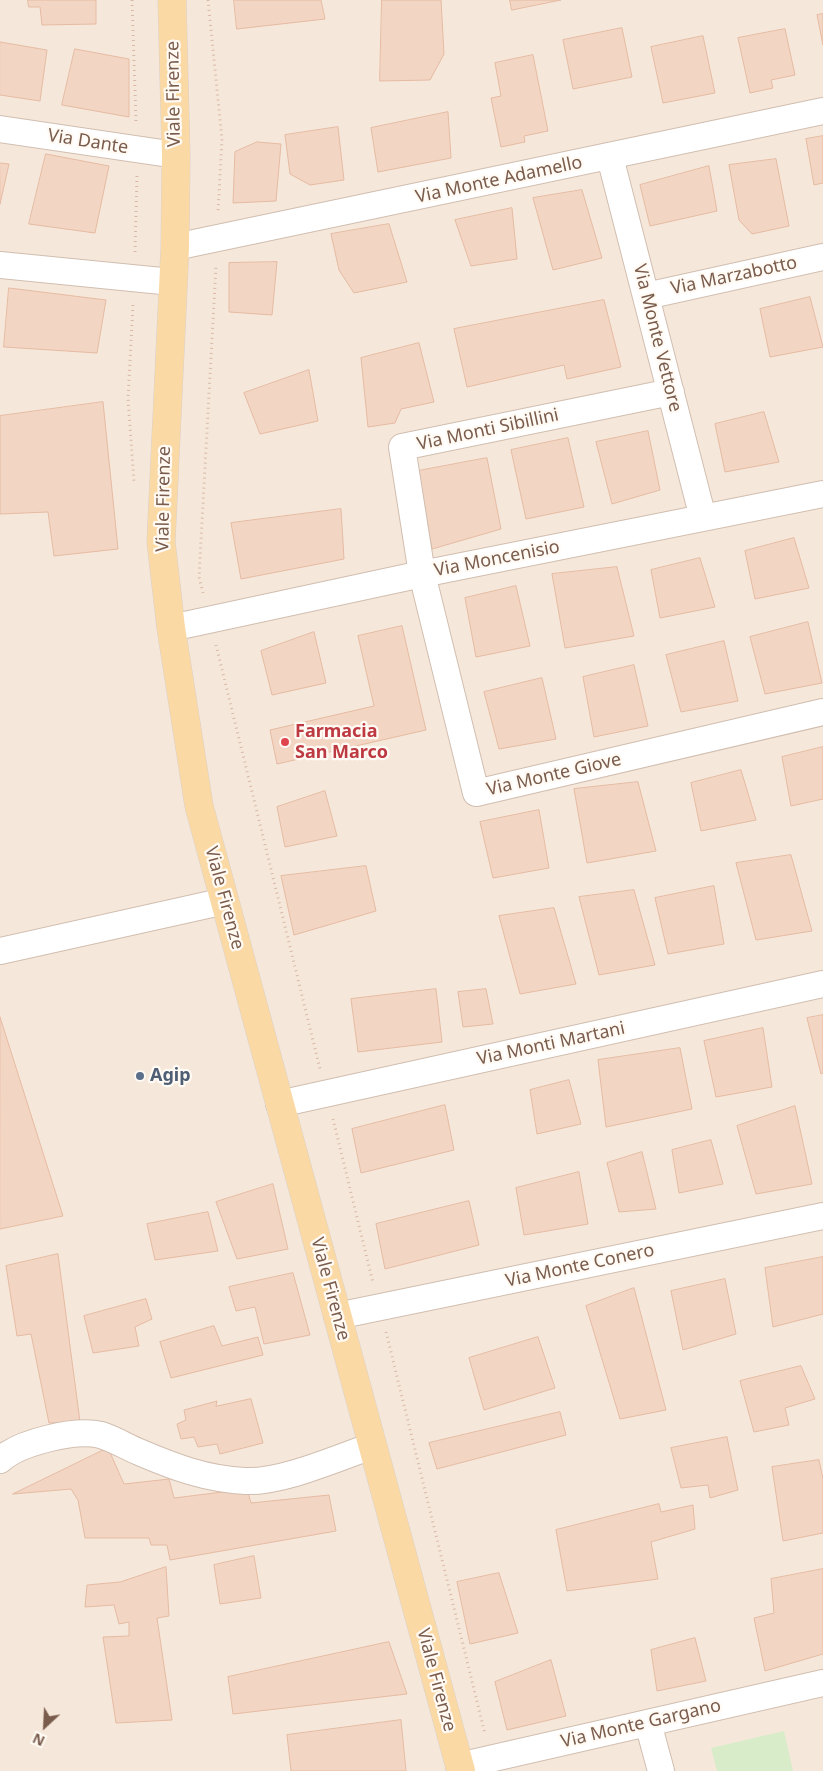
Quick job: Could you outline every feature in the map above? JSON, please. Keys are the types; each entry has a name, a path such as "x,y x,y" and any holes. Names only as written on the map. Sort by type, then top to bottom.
{"main road":[{"name":"Viale Firenze","path":"172,0 176,155 175,247 161,542 171,628 199,806 460,1768"}],"street":[{"name":"Via Monte Adamello","path":"175,247 823,111"},
{"name":"Via Dante","path":"0,129 176,155"},
{"name":"Via Monte Vettore","path":"610,157 703,518"},
{"name":"Via Marzabotto","path":"646,296 823,257"},
{"path":"0,265 172,282"},
{"name":"Via Monti Sibillini","path":"422,574 402,447 671,392"},
{"name":"Via Moncenisio","path":"171,628 422,574 823,494"},
{"name":"Via Monte Giove","path":"422,574 476,793 823,712"},
{"path":"0,951 225,901"},
{"name":"Via Monti Martani","path":"279,1104 823,984"},
{"name":"Via Monte Conero","path":"337,1316 823,1216"},
{"path":"0,1460 39,1441 75,1434 100,1435 180,1470 212,1478 247,1481 283,1476 372,1446"},
{"name":"Via Monte Gargano","path":"460,1768 491,1759 823,1683"},
{"path":"648,1723 660,1771"}],"path":[{"path":"208,0 222,139 199,577 491,1759"}],"shaded area":[{"path":"0,0 823,0 823,1771 0,1771"}],"green space":[{"path":"784,1731 793,1771 717,1771 711,1748"}],"building":[{"path":"28,0 96,0 96,24 42,25 40,7 29,7"},
{"path":"234,0 321,0 325,19 237,29"},
{"path":"382,0 441,0 444,54 430,80 380,81"},
{"path":"510,0 561,0 512,10"},
{"path":"823,14 823,45 817,15"},
{"path":"622,28 632,77 573,89 563,40"},
{"path":"785,29 795,75 771,80 773,88 750,93 738,38"},
{"path":"703,36 715,93 663,103 651,47"},
{"path":"0,42 47,50 40,101 0,95"},
{"path":"75,49 129,59 129,117 62,105"},
{"path":"533,55 548,131 524,136 525,142 501,147 491,98 501,96 495,63"},
{"path":"448,112 451,158 378,172 371,128"},
{"path":"338,127 344,180 310,185 290,174 285,135"},
{"path":"823,136 823,183 814,185 806,139"},
{"path":"257,142 281,144 276,201 233,203 235,152"},
{"path":"46,154 109,166 95,233 29,224"},
{"path":"776,159 789,226 752,234 739,220 729,165"},
{"path":"0,163 9,164 0,204"},
{"path":"709,166 717,211 650,226 640,185"},
{"path":"582,190 602,258 553,270 533,198"},
{"path":"512,208 517,259 471,266 455,220"},
{"path":"389,224 407,282 354,293 339,270 331,234"},
{"path":"277,262 272,315 229,312 229,263"},
{"path":"9,288 106,300 97,353 4,347"},
{"path":"810,297 823,347 770,357 760,309"},
{"path":"604,300 621,367 567,379 564,365 467,387 454,329"},
{"path":"419,343 434,402 401,409 395,423 368,427 361,358"},
{"path":"309,370 318,421 260,434 244,393"},
{"path":"103,402 118,549 54,556 48,512 0,514 0,416"},
{"path":"764,412 779,462 725,472 715,424"},
{"path":"648,431 660,490 612,504 596,442"},
{"path":"568,438 584,507 526,519 511,450"},
{"path":"487,458 501,529 432,549 418,471"},
{"path":"341,509 344,559 241,579 231,523"},
{"path":"794,538 809,588 755,599 745,551"},
{"path":"700,558 715,607 660,618 651,570"},
{"path":"617,567 634,636 565,648 552,574"},
{"path":"516,586 530,646 476,657 465,598"},
{"path":"808,622 822,683 765,694 750,637"},
{"path":"402,626 426,730 277,764 270,730 374,706 358,636"},
{"path":"314,632 326,683 272,695 261,651"},
{"path":"724,641 738,701 681,712 666,655"},
{"path":"634,665 648,726 594,737 583,677"},
{"path":"542,678 556,739 499,749 484,692"},
{"path":"823,747 823,799 791,806 782,757"},
{"path":"741,770 756,820 701,831 691,783"},
{"path":"638,782 656,851 587,863 574,789"},
{"path":"325,791 337,836 285,847 277,807"},
{"path":"539,810 549,868 493,878 480,822"},
{"path":"791,855 812,931 756,940 736,863"},
{"path":"366,866 376,911 294,935 281,876"},
{"path":"714,886 724,944 668,954 655,898"},
{"path":"634,890 655,965 599,975 579,897"},
{"path":"554,908 576,984 520,994 499,916"},
{"path":"436,989 442,1042 358,1052 351,999"},
{"path":"486,989 493,1024 463,1027 458,992"},
{"path":"823,1015 823,1073 821,1074 807,1018"},
{"path":"0,1017 63,1216 0,1229"},
{"path":"763,1028 772,1087 716,1097 704,1041"},
{"path":"680,1048 692,1109 606,1127 598,1060"},
{"path":"569,1080 581,1124 537,1134 530,1090"},
{"path":"445,1105 454,1150 361,1173 352,1129"},
{"path":"795,1106 812,1184 756,1194 737,1126"},
{"path":"711,1140 723,1184 679,1193 672,1150"},
{"path":"642,1152 656,1209 619,1212 607,1163"},
{"path":"579,1172 588,1224 524,1235 516,1188"},
{"path":"273,1184 288,1249 237,1259 216,1202"},
{"path":"469,1201 479,1245 385,1269 376,1224"},
{"path":"208,1212 218,1251 155,1260 147,1224"},
{"path":"58,1254 80,1422 49,1423 31,1334 17,1336 6,1266"},
{"path":"823,1257 823,1314 773,1327 765,1268"},
{"path":"293,1273 310,1335 264,1344 255,1307 236,1311 229,1287"},
{"path":"725,1279 736,1334 683,1350 671,1291"},
{"path":"634,1288 666,1410 620,1419 586,1306"},
{"path":"146,1299 152,1319 135,1327 139,1346 93,1353 84,1316"},
{"path":"214,1326 222,1346 258,1337 263,1355 171,1378 160,1342"},
{"path":"538,1337 555,1388 484,1410 469,1358"},
{"path":"801,1366 815,1399 785,1408 789,1425 754,1432 740,1381"},
{"path":"251,1399 263,1443 220,1454 217,1444 198,1447 194,1437 181,1439 177,1424 186,1420 184,1410 217,1401 216,1406"},
{"path":"560,1412 566,1435 437,1469 429,1443"},
{"path":"727,1437 738,1490 710,1498 708,1485 681,1488 671,1448"},
{"path":"108,1448 124,1484 169,1479 174,1498 247,1489 251,1503 329,1495 336,1531 170,1560 167,1545 151,1545 149,1538 85,1538 78,1500 71,1489 13,1494"},
{"path":"819,1460 823,1479 823,1533 783,1541 772,1467"},
{"path":"659,1504 661,1512 693,1505 695,1529 651,1542 658,1579 567,1591 556,1530"},
{"path":"254,1556 261,1598 220,1604 214,1565"},
{"path":"166,1567 169,1616 157,1618 172,1720 116,1723 103,1637 129,1636 129,1622 119,1624 114,1605 85,1607 87,1585 120,1582"},
{"path":"823,1569 823,1654 765,1671 754,1618 774,1613 771,1579"},
{"path":"499,1573 518,1633 470,1644 457,1582"},
{"path":"695,1638 706,1681 657,1691 651,1650"},
{"path":"389,1642 407,1694 233,1714 228,1677"},
{"path":"551,1660 566,1716 507,1730 495,1682"},
{"path":"401,1720 406,1771 291,1771 287,1735"}],"place":[{"name":"Farmacia San Marco","path":"285,742"},
{"name":"Agip","path":"140,1076"}]}
